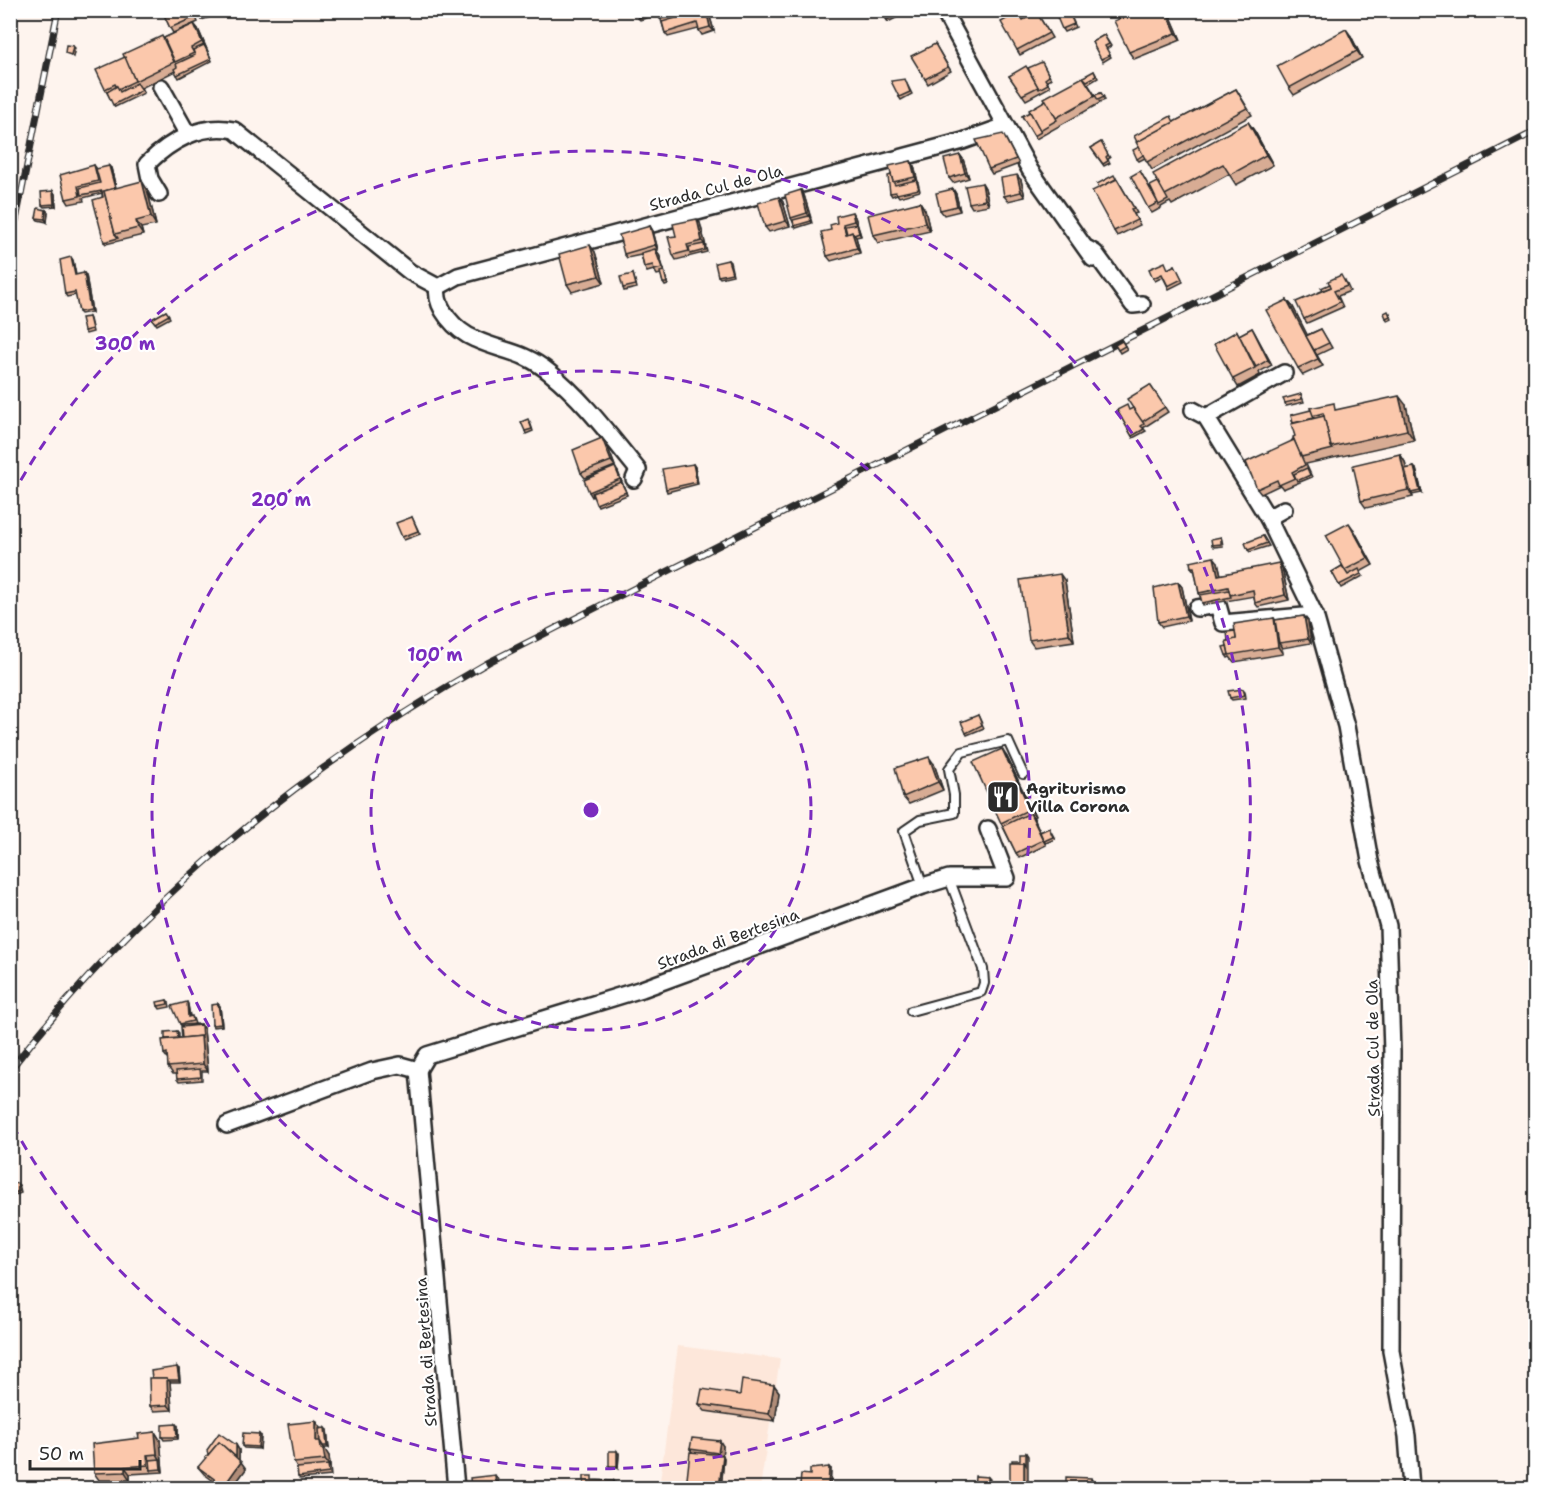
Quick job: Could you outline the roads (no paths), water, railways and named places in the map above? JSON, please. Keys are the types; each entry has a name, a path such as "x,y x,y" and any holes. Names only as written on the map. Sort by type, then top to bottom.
{"street":[{"path":"943,10 1030,170 1089,254 1095,253 1114,271 1133,305 1142,304"},
{"path":"160,87 188,135"},
{"name":"Strada Cul de Ola","path":"438,287 458,276 963,141 1005,126"},
{"path":"159,194 150,179 147,164 161,150 188,135 224,128 242,133 370,241 410,272 438,287 436,295 449,320 474,339 531,359 577,397 638,470 634,479"},
{"name":"Strada Cul de Ola","path":"1284,373 1200,414 1268,518 1315,615 1346,726 1370,861 1388,926 1392,1052 1391,1351 1407,1436 1411,1488"},
{"path":"1268,518 1284,509"},
{"path":"1197,608 1218,606 1223,623 1315,615"},
{"name":"Strada di Bertesina","path":"456,1488 418,1070 427,1055 642,989 949,878 1007,878 988,829"},
{"path":"227,1125 372,1071 400,1065 418,1070"}],"lane":[{"path":"923,886 904,831 920,820 954,813 949,769 962,752 1008,741 1023,774"},
{"path":"911,1011 981,992 984,983 983,969 949,878"}],"railway":[{"path":"10,250 58,10"},
{"path":"10,1070 61,1007 170,894 290,793 420,703 489,662 1536,131"}],"place":[{"name":"Agriturismo Villa Corona","path":"1003,797"}]}
